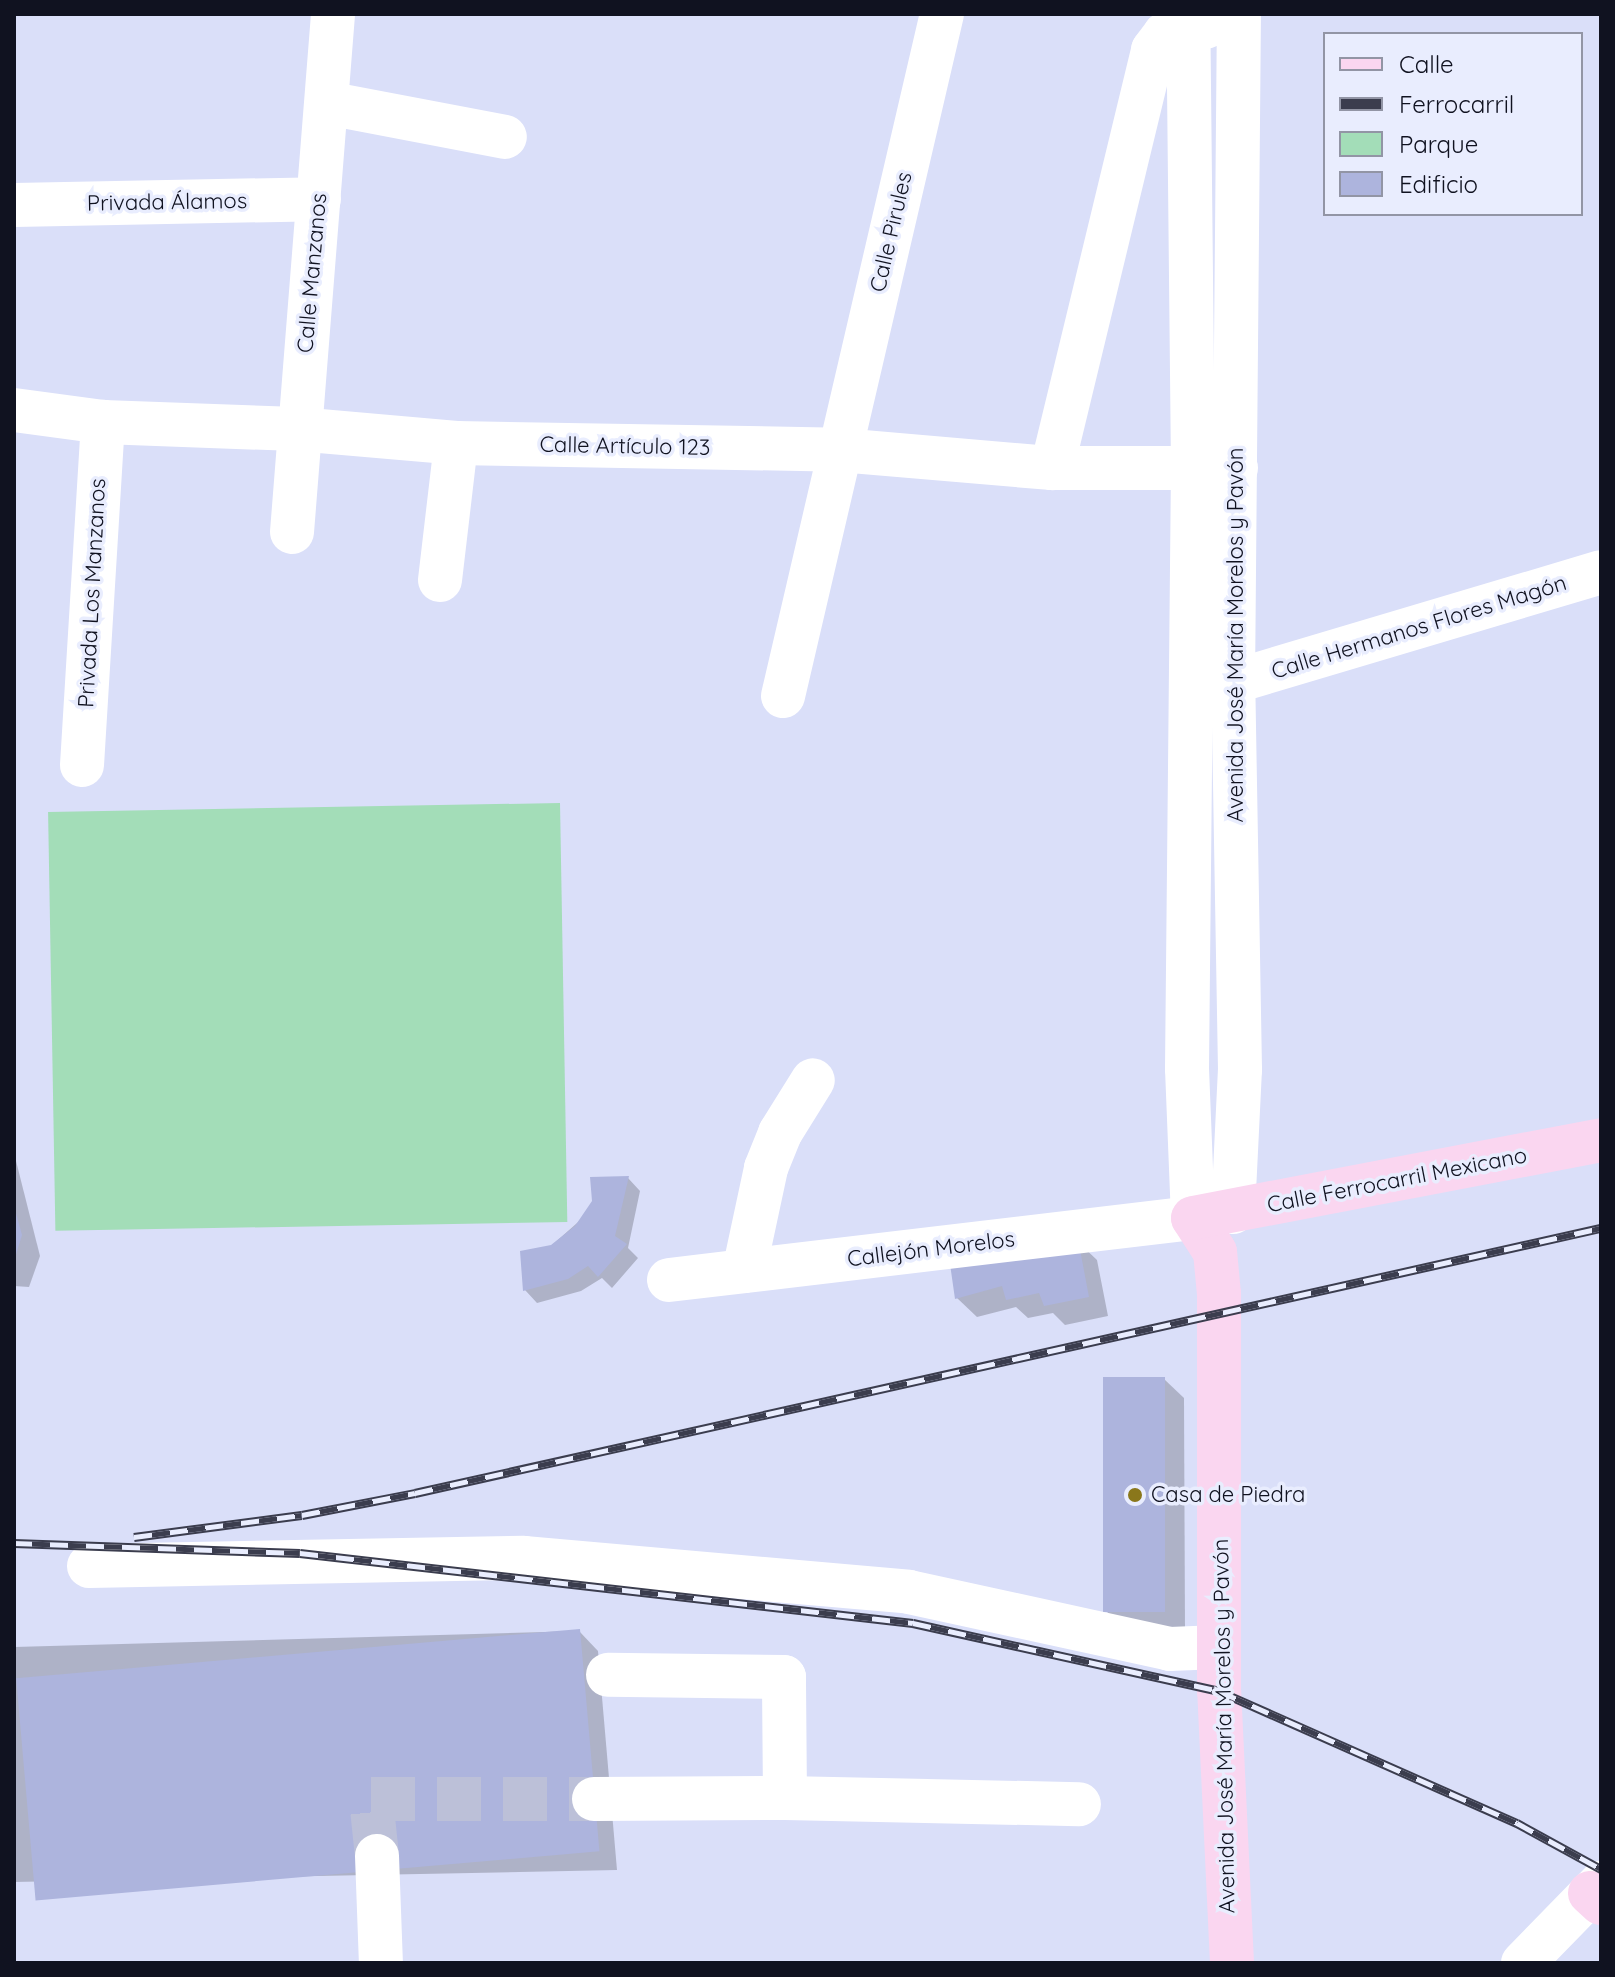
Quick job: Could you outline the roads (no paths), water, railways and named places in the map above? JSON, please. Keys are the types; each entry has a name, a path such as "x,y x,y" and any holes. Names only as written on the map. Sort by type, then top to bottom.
{"main road":[{"name":"Calle Ferrocarril Mexicano","path":"1214,1228 1601,1140"},
{"name":"Avenida José María Morelos y Pavón","path":"1214,1228 1219,1647 1230,1962"}],"street":[{"name":"Calle Manzanos","path":"292,532 297,429 333,14"},
{"name":"Calle Pirules","path":"783,696 942,14"},
{"path":"1052,468 1146,72 1165,34 1187,20 1238,22"},
{"name":"Avenida José María Morelos y Pavón","path":"1187,20 1193,468 1187,1069 1214,1228"},
{"name":"Avenida José María Morelos y Pavón","path":"1214,1228 1240,1070 1233,683 1238,22"},
{"path":"327,103 505,137"},
{"name":"Privada Álamos","path":"14,205 319,199"},
{"name":"Calle Artículo 123","path":"14,410 103,422 297,429 456,443 840,450 1052,468 1236,468"},
{"name":"Privada Los Manzanos","path":"82,765 103,422"},
{"path":"440,580 456,443"},
{"name":"Calle Hermanos Flores Magón","path":"1190,694 1601,572"},
{"path":"1187,1069 1240,1070"},
{"path":"744,1271 766,1168 780,1133 813,1080"},
{"name":"Callejón Morelos","path":"669,1280 1214,1228"},
{"path":"89,1566 524,1558 909,1592 1170,1649 1219,1647"},
{"path":"608,1675 784,1677 785,1798"},
{"path":"594,1799 785,1798 1079,1804"},
{"path":"377,1856 381,1963"},
{"path":"1523,1963 1597,1893"}],"tunnel":[{"path":"377,1856 371,1799 594,1799"}],"railway":[{"path":"134,1537 302,1515 415,1493 1601,1228"},
{"path":"14,1543 300,1553 913,1623 1219,1691 1517,1823 1601,1869"}],"place":[{"name":"Casa de Piedra","path":"1135,1495"}]}
